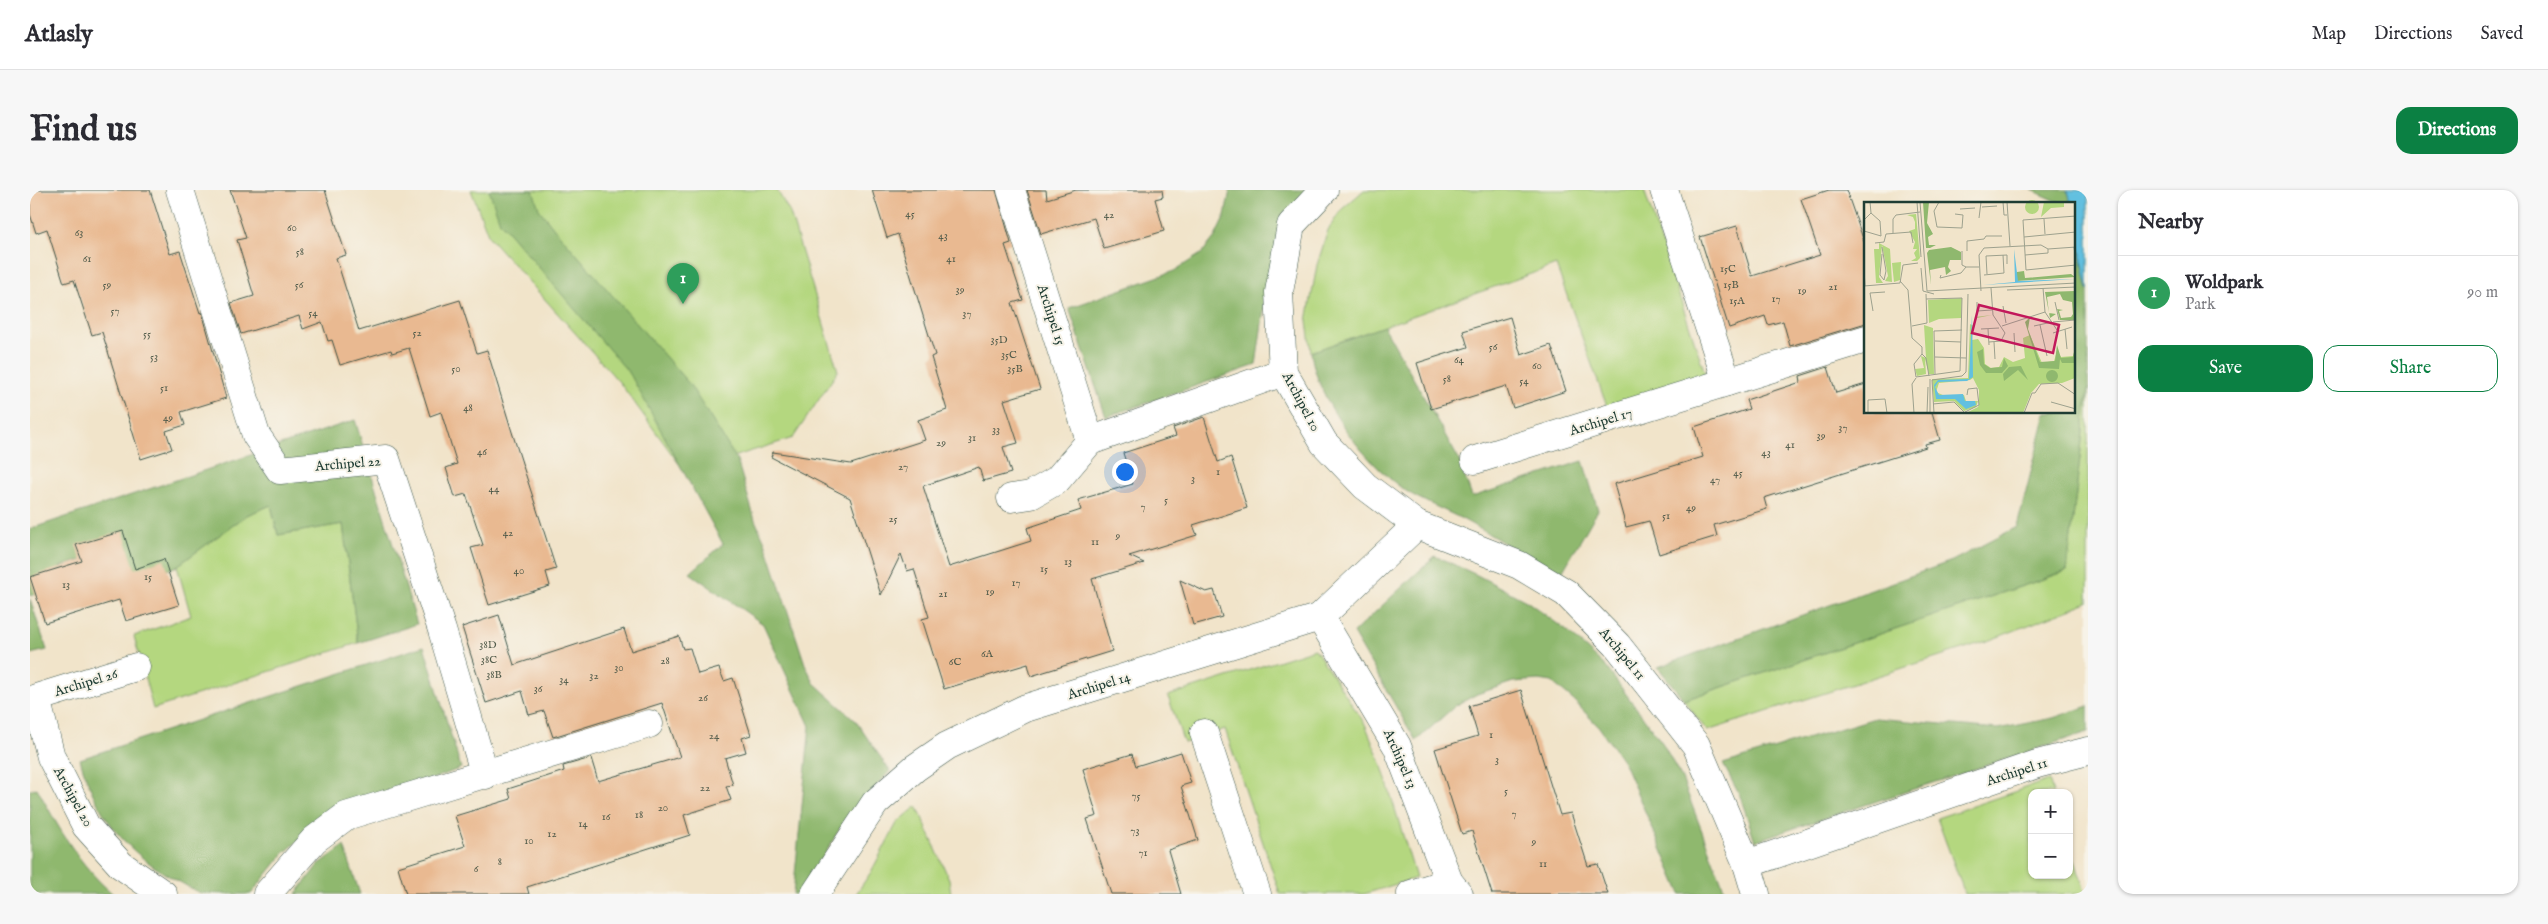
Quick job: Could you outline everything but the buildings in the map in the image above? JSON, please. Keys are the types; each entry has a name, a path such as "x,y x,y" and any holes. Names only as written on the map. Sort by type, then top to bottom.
{"street":[{"name":"Archipel 22","path":"180,190 256,435 280,470 386,459 442,630 485,774"},
{"name":"Archipel 15","path":"1011,190 1090,441"},
{"name":"Archipel 10","path":"1324,190 1291,225 1279,292 1283,372 1324,444 1365,486 1417,525"},
{"path":"1664,190 1727,382"},
{"name":"Archipel 17","path":"1475,460 1864,340"},
{"path":"1011,498 1030,495 1057,480 1090,441 1283,372"},
{"name":"Archipel 14","path":"815,894 875,803 915,768 947,746 1026,708 1320,618 1417,525"},
{"name":"Archipel 11","path":"1417,525 1519,565 1566,593 1617,645 1696,746 1747,864 1756,894"},
{"name":"Archipel 13","path":"1320,618 1398,746 1454,888 1411,894"},
{"name":"Archipel 26","path":"40,761 36,698 136,667"},
{"path":"267,894 314,840 346,816 649,724"},
{"path":"1204,734 1257,894"},
{"name":"Archipel 11","path":"1747,864 2037,764 2088,751"},
{"name":"Archipel 20","path":"40,761 86,826 121,865 164,894"}],"green space":[{"path":"471,190 777,190 790,213 838,371 793,438 685,472 620,383 489,237"},
{"path":"489,190 533,190 539,209 553,227 690,385 737,460 755,520 765,542 805,664 814,683 855,720 890,771 845,820 801,894 793,894 810,726 763,624 690,573 723,544 630,374 500,222"},
{"path":"1230,190 1307,190 1269,274 1256,365 1106,417 1069,308 1174,271 1201,254 1215,237 1225,216"},
{"path":"1364,190 1644,190 1708,382 1610,415 1556,265 1311,352 1307,321 1317,265 1328,230 1341,210"},
{"path":"2032,190 2068,190 2071,202 2059,202"},
{"path":"2076,235 2088,290 2088,388 2067,571 1684,700 1658,667 1952,561 2017,527 2046,414 2076,414"},
{"path":"1384,326 1458,458 1472,497 1583,461 1598,510 1560,576 1464,520 1403,489 1373,463 1345,428 1322,390 1311,352"},
{"path":"2088,388 2088,602 1990,640 1707,731 1684,700 2067,571"},
{"path":"355,420 417,624 358,643 343,524 278,535 271,505 247,515 177,566 138,582 125,546 60,567 65,584 30,596 30,529"},
{"path":"271,505 278,535 343,524 358,643 153,709 134,636 191,616 177,566 247,515"},
{"path":"1435,556 1477,575 1528,602 1567,631 1606,667 1663,744 1682,779 1726,894 1681,894 1624,763 1599,727 1552,682 1539,680 1513,682 1477,694 1455,706 1416,741 1353,633"},
{"path":"30,599 47,650 30,654"},
{"path":"424,646 461,768 319,823 283,854 251,894 201,893 156,868 140,856 114,829 94,797 80,759"},
{"path":"1315,649 1365,724 1381,763 1416,878 1364,894 1280,894 1225,729 1184,743 1168,696"},
{"path":"2088,706 2088,732 1755,841 1740,796 1723,764 1875,718 1998,729 2053,718"},
{"path":"2049,780 2052,789 2028,789 2028,879 2073,879 2073,855 2086,894 1965,894 1937,818"},
{"path":"37,788 70,845 90,871 113,894 30,894 30,790"},
{"path":"917,806 949,879 951,894 856,894 871,872 897,823"},
{"path":"344,846 360,894 296,894 318,865"}],"water":[{"path":"2068,190 2088,190 2088,290 2076,231 2076,202 2071,202"}],"place":[{"name":"Woldpark","path":"683,304"}]}
